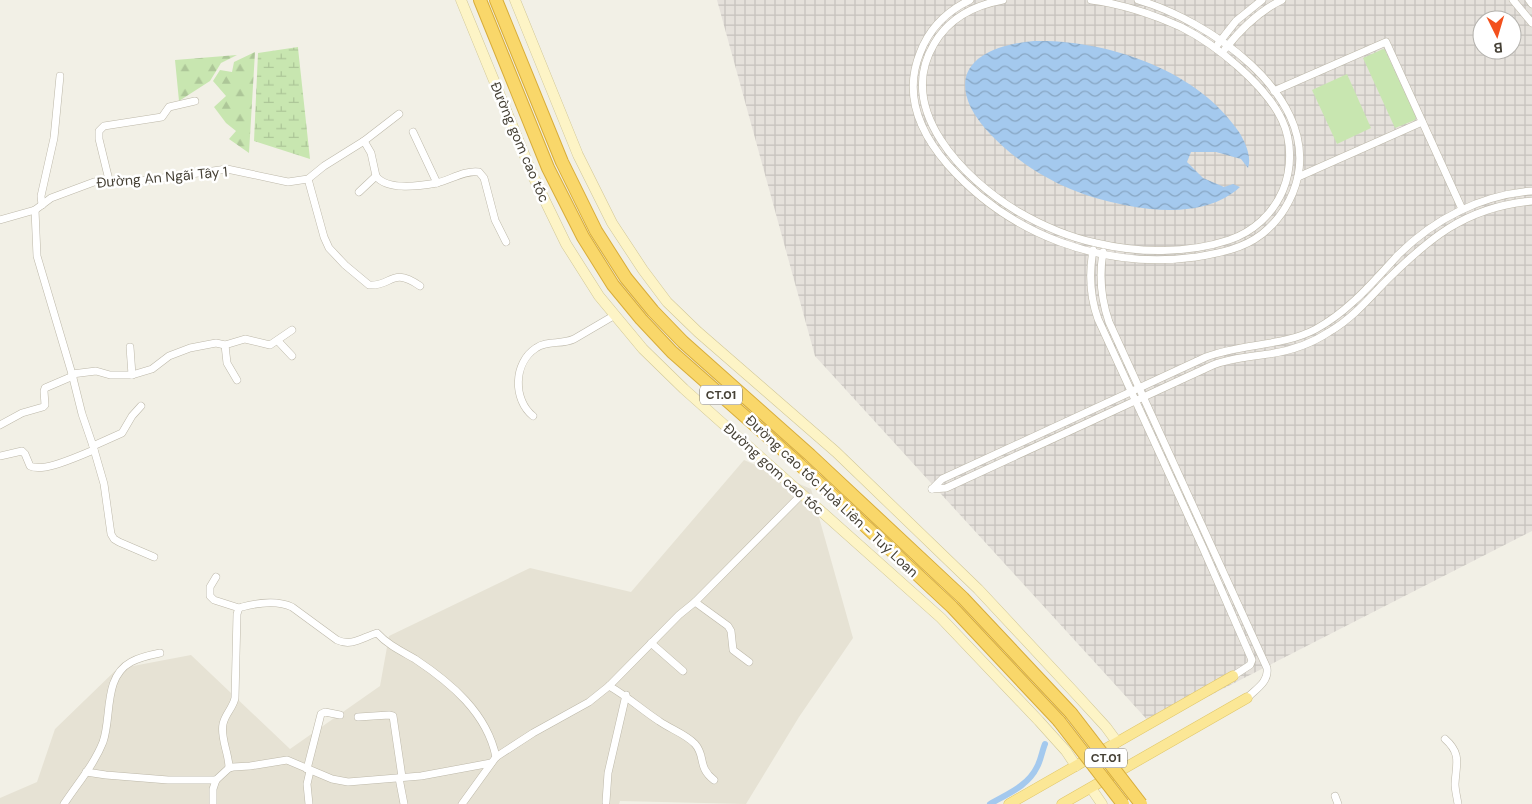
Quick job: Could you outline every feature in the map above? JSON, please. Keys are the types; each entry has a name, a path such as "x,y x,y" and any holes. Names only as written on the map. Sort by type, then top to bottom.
{"highway":[{"name":"Đường cao tốc Hoà Liên - Tuý Loan","path":"480,0 548,168 583,237 613,285 672,352 799,464 952,607 1059,721 1123,804"},
{"name":"Đường cao tốc Hoà Liên - Tuý Loan","path":"496,0 562,162 596,231 626,278 642,298 683,342 810,455 963,598 1071,713 1142,804"}],"main road":[{"name":"Đường gom cao tốc","path":"461,0 533,176 566,244 599,296 643,349 677,382 941,618 1039,721 1076,766"},
{"path":"515,0 578,155 612,223 643,270 668,302 698,332 836,452 978,589 1087,706 1117,742"},
{"path":"1009,804 1233,676"},
{"path":"1062,804 1247,698"},
{"path":"1091,788 1102,804"}],"street":[{"path":"970,0 952,10 939,22 923,46 913,78 918,118 926,134 939,153 976,193 1004,214 1032,230 1066,245 1102,255 1148,259 1180,259 1220,252 1243,245 1262,234 1276,220 1291,198 1298,177 1300,154 1296,130 1288,110 1255,70 1221,40 1180,16 1138,0"},
{"path":"1003,0 981,6 958,17 941,34 931,50 923,78 927,113 936,133 982,185 1005,203 1036,221 1068,235 1104,245 1166,250 1221,242 1236,237 1256,226 1276,204 1285,185 1290,164 1289,143 1285,128 1277,112 1262,92 1231,61 1215,48 1183,28 1132,8 1091,0"},
{"path":"1215,48 1242,16 1262,0"},
{"path":"1222,53 1251,21 1282,0"},
{"path":"1513,0 1532,23"},
{"path":"1529,0 1532,4"},
{"path":"1274,91 1386,42 1462,209"},
{"path":"923,46 931,50"},
{"path":"42,205 41,196 54,138 60,76"},
{"path":"109,180 99,139 99,131 104,126 162,117 169,107 195,101"},
{"path":"400,114 364,141 324,166 308,180 326,242 338,259 369,285 400,277 409,279 420,286"},
{"path":"1298,177 1422,122"},
{"path":"413,132 437,183"},
{"path":"364,141 373,160 376,176 380,181 388,185 437,183 472,172 479,172 484,178 495,220 506,242"},
{"name":"Đường An Ngãi Tây 1","path":"0,220 35,210 60,194 94,182 109,180 126,183 227,169 288,182 308,180"},
{"path":"359,192 376,176"},
{"path":"976,193 982,185"},
{"path":"1532,191 1496,197 1462,209 1439,222 1418,237 1352,303 1316,329 1288,340 1234,348 1213,354 942,479 932,489 946,488 1219,362 1286,350 1320,338 1350,318 1409,258 1437,235 1460,221 1486,210 1532,201"},
{"path":"35,210 37,256 104,484 113,537 119,542 154,557"},
{"path":"1095,243 1091,284 1095,313 1203,548 1252,660 1250,665 1233,676"},
{"path":"1104,245 1101,288 1105,310 1267,668 1268,673 1265,680 1247,698"},
{"path":"533,416 525,410 517,375 526,356 546,343 574,340 615,315"},
{"path":"0,425 22,413 43,407 45,402 44,389 73,375 96,371 110,375 132,375 152,369 169,356 190,348 216,343 225,345 245,339 270,345 292,330"},
{"path":"278,341 292,356"},
{"path":"225,345 227,363 237,380"},
{"path":"130,347 132,375"},
{"path":"0,456 22,452 25,454 30,466 36,468 59,463 94,448 122,432 141,406"},
{"path":"462,804 494,760 527,736 589,702 609,686 802,494"},
{"path":"216,577 210,587 210,596 214,600 239,608 266,604 288,605 344,643 353,643 377,633 389,644 433,672 461,695 493,742 494,760"},
{"path":"695,602 728,626 732,631 733,650 749,662"},
{"path":"229,768 222,728 235,698 237,614 239,608"},
{"path":"651,643 683,671"},
{"path":"64,804 98,753 106,734 115,678 132,661 160,653"},
{"path":"609,686 626,695 658,720 694,743 699,751 703,769 714,780"},
{"path":"606,802 608,773 626,695"},
{"path":"309,804 307,784 321,714 323,712 340,715"},
{"path":"358,717 392,716 404,804"},
{"path":"1445,739 1456,752 1457,774 1455,782 1458,804"},
{"path":"213,804 213,789 216,780 229,768 287,760 342,782 401,778 436,773 494,760"},
{"path":"86,772 168,780 216,780"},
{"path":"1335,796 1338,804"}],"shaded area":[{"path":"717,0 1532,0 1532,531 1152,725 815,356"},
{"path":"744,460 811,489 853,638 799,717 746,804 620,801 619,804 0,804 0,798 37,782 55,729 117,669 191,655 290,749 380,686 389,636 530,568 631,592"}],"green space":[{"path":"298,47 310,159 254,141 258,53"},
{"path":"1383,49 1416,117 1415,120 1395,128 1363,58"},
{"path":"255,52 249,153 229,139 236,131 226,123 214,107 226,96 213,81 220,70 232,72 234,62"},
{"path":"237,55 221,63 210,81 179,101 175,60"},
{"path":"1347,74 1371,128 1337,144 1312,90"}],"water":[{"path":"1034,41 1091,46 1120,53 1148,62 1175,75 1200,91 1221,110 1239,132 1247,149 1249,163 1248,168 1241,159 1216,152 1191,152 1187,162 1203,178 1224,187 1233,184 1240,187 1220,200 1198,207 1174,210 1150,209 1123,205 1083,194 1058,183 1025,164 994,138 977,118 971,108 966,91 966,78 971,66 992,51 1005,46"}],"waterway":[{"path":"990,804 1016,789 1033,774 1045,744"}]}
